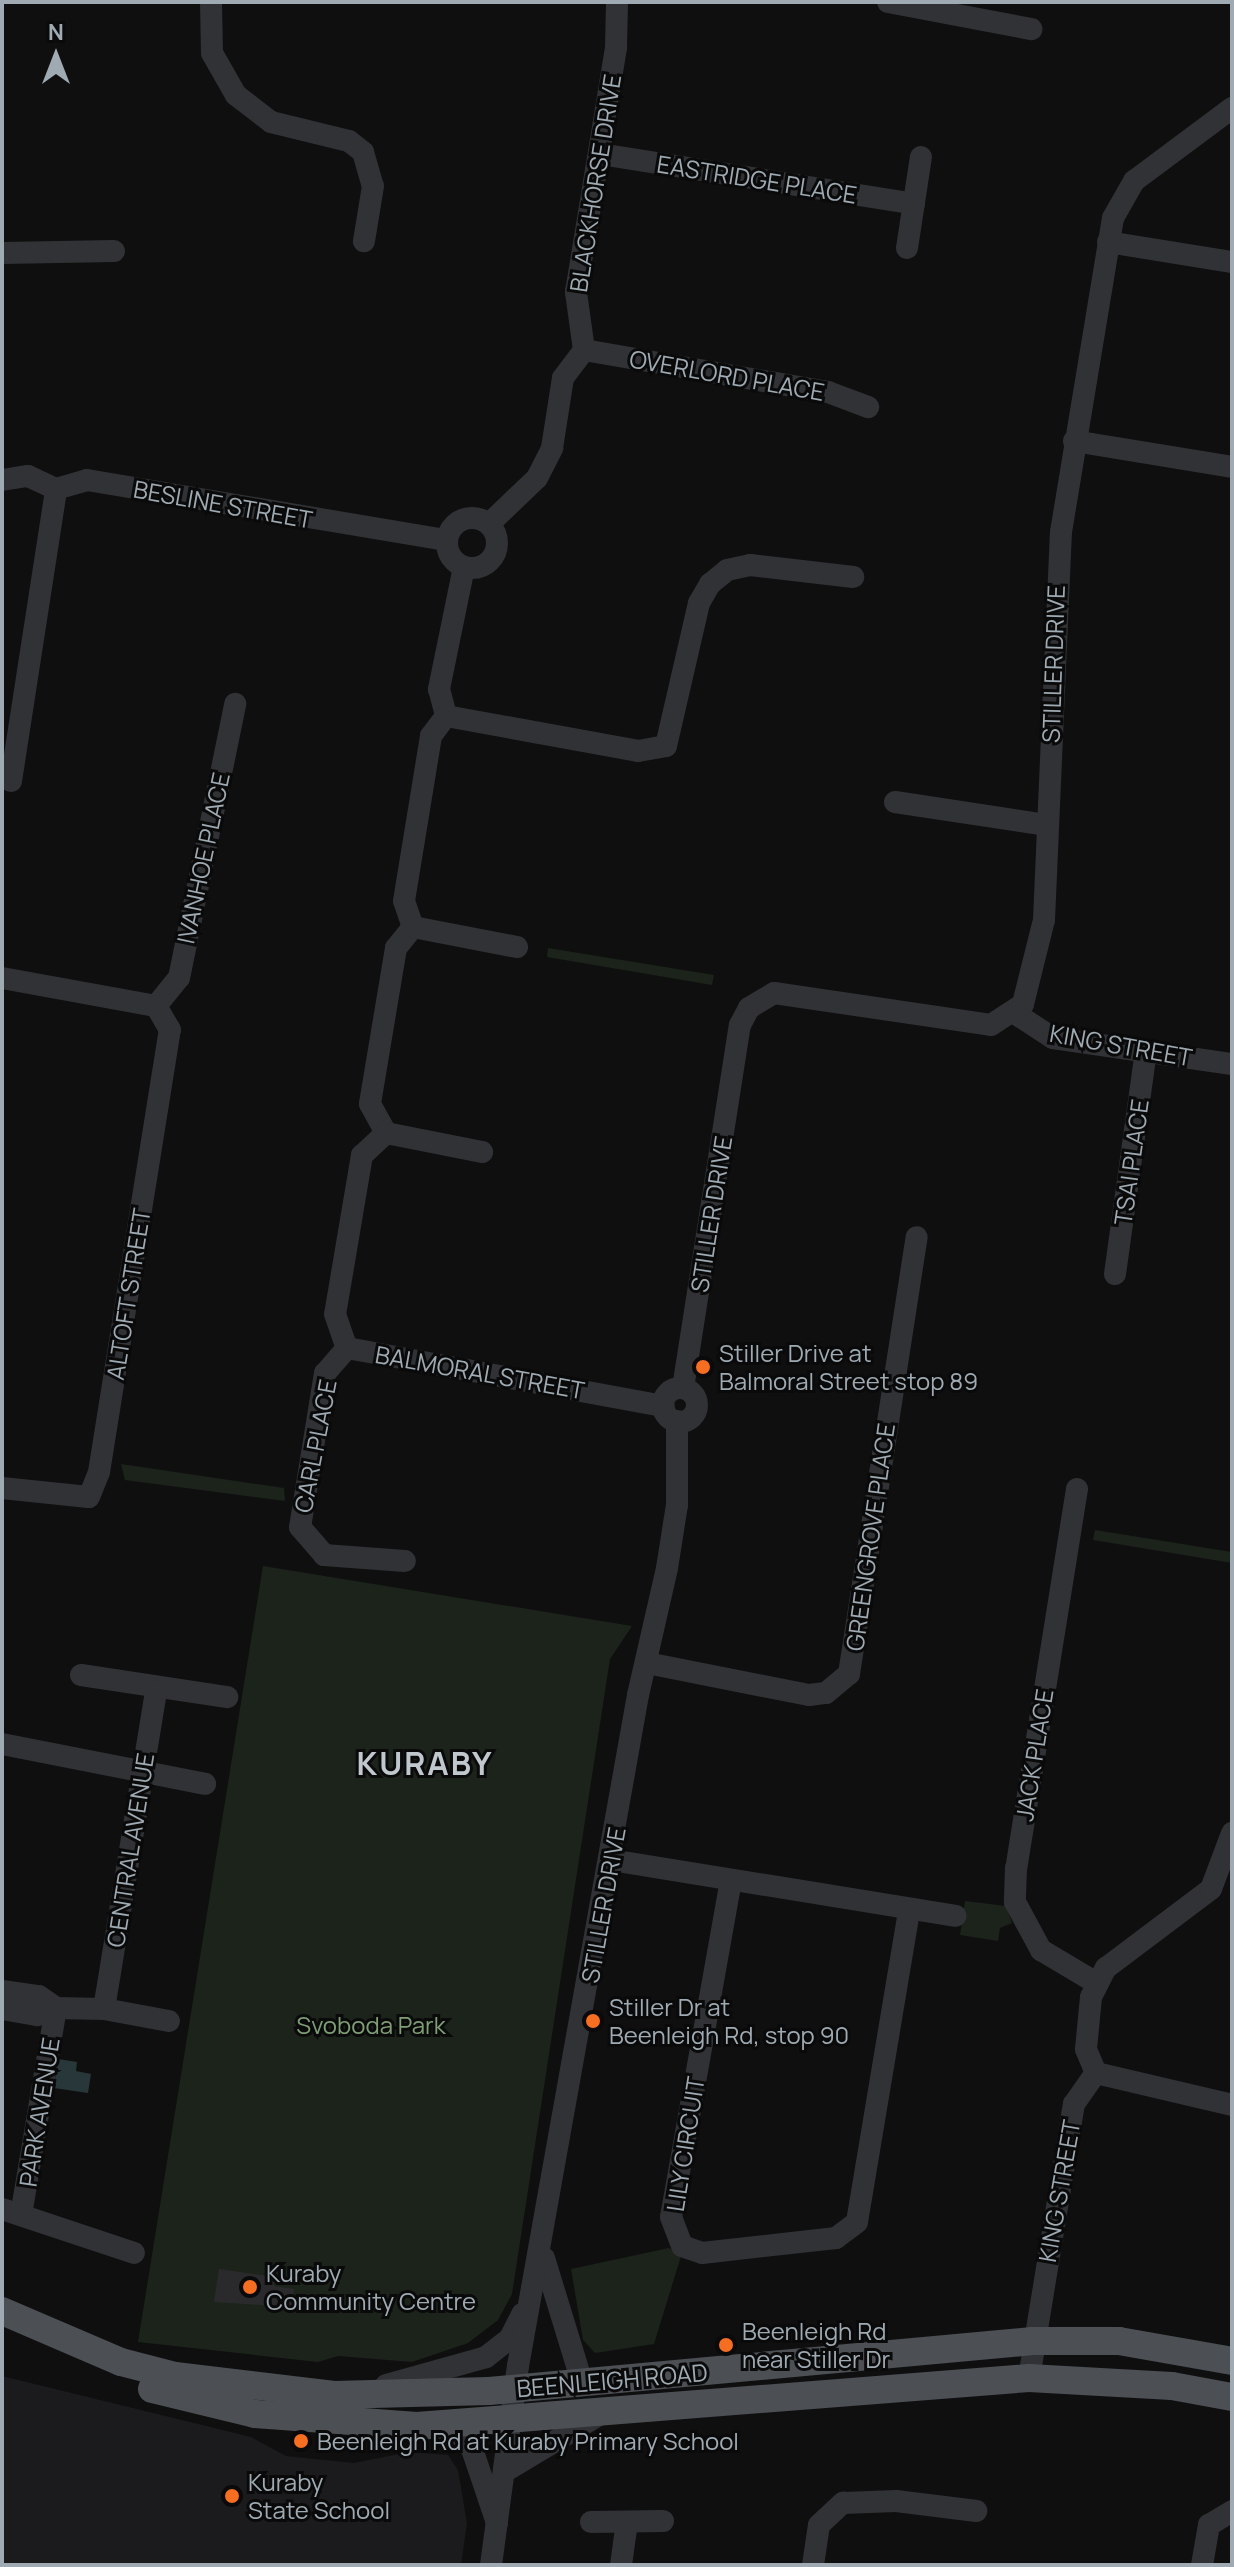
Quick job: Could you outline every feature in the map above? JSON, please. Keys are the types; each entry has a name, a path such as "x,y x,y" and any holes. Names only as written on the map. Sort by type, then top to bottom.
{"main road":[{"name":"BEENLEIGH ROAD","path":"2,2311 148,2369 334,2395 516,2388 1033,2341 1119,2341 1232,2361"},
{"name":"BEENLEIGH ROAD","path":"2,2332 115,2380 255,2414 452,2425 1029,2378 1160,2385 1232,2397"}],"street":[{"path":"211,2 212,53 236,95 271,122 349,141 363,152 373,186 364,241"},
{"name":"BLACKHORSE DRIVE","path":"584,350 576,292 600,154 617,2"},
{"path":"888,2 1031,29"},
{"name":"STILLER DRIVE","path":"491,2565 507,2470 516,2388 677,1505 669,1392 683,1388 740,1025 754,990 991,1025 1016,1014 1044,920 1055,599 1074,441 1108,242 1127,188 1232,108"},
{"name":"EASTRIDGE PLACE","path":"600,154 914,204"},
{"path":"907,248 921,157"},
{"path":"1108,242 1232,262"},
{"path":"2,253 114,251"},
{"path":"489,524 498,539 495,556 482,567 464,567 451,557 447,540 459,521 489,524 537,478 552,448 563,378 584,350"},
{"name":"OVERLORD PLACE","path":"584,350 828,392 868,407"},
{"path":"1074,441 1232,467"},
{"name":"BESLINE STREET","path":"2,480 28,476 56,489 87,480 447,540"},
{"path":"11,781 56,489"},
{"path":"446,716 638,751 666,746 699,603 710,584 727,570 750,565 853,577"},
{"path":"446,716 439,689 464,567"},
{"name":"IVANHOE PLACE","path":"156,1006 179,978 235,704"},
{"path":"413,927 404,901 431,736 446,716"},
{"path":"895,802 1047,825"},
{"path":"413,927 517,947"},
{"path":"413,927 396,948 370,1104 386,1133 482,1152"},
{"path":"2,978 156,1006"},
{"name":"ALTOFT STREET","path":"2,1488 89,1497 99,1472 170,1030 156,1006"},
{"name":"KING STREET","path":"1016,1014 1053,1038 1232,1064"},
{"name":"TSAI PLACE","path":"1115,1274 1146,1051"},
{"name":"BALMORAL STREET","path":"386,1133 362,1155 335,1314 347,1348 670,1414"},
{"name":"GREENGROVE PLACE","path":"647,1663 809,1695 826,1693 849,1674 917,1237"},
{"name":"CARL PLACE","path":"347,1348 325,1373 300,1527 324,1555 405,1561"},
{"name":"JACK PLACE","path":"1077,1489 1015,1902 1041,1950 1098,1984"},
{"path":"81,1675 156,1691 227,1697"},
{"name":"CENTRAL AVENUE","path":"104,2009 156,1691"},
{"path":"2,1744 142,1775 205,1784"},
{"path":"1232,1833 1211,1889 1126,1951 1098,1984 1086,2028 1096,2073 1232,2105"},
{"path":"611,1860 909,1911 955,1916"},
{"name":"LILY CIRCUIT","path":"731,1880 671,2217 682,2246 702,2253 836,2238 857,2222 909,1911"},
{"path":"2,1991 39,1996 56,2008 104,2009 169,2021"},
{"path":"2,2009 48,2015 56,2008"},
{"name":"PARK AVENUE","path":"56,2008 12,2212 134,2253"},
{"name":"KING STREET","path":"1029,2378 1074,2104 1096,2073"},
{"path":"542,2253 582,2382"},
{"path":"334,2395 441,2374 494,2353 515,2330 538,2276"},
{"path":"507,2470 599,2415"},
{"path":"452,2425 472,2449 497,2524"},
{"path":"813,2565 819,2525 843,2503 896,2501 976,2511"},
{"path":"1202,2565 1209,2525 1232,2511"},
{"path":"591,2522 663,2521"},
{"path":"621,2565 627,2522"}],"shaded area":[{"path":"58,2059 77,2062 76,2071 91,2074 88,2093 54,2088"},
{"name":"Kuraby State School","path":"2,2376 251,2437 286,2456 354,2463 409,2452 448,2455 458,2470 467,2523 461,2565 2,2565"}],"green space":[{"path":"548,948 714,975 712,985 547,957"},
{"path":"121,1464 284,1488 285,1501 125,1480"},
{"path":"1095,1530 1232,1552 1232,1563 1093,1540"},
{"name":"Svoboda Park","path":"263,1566 632,1626 610,1659 512,2294 498,2320 468,2343 412,2362 338,2356 318,2362 138,2342"},
{"path":"965,1901 1006,1906 1012,1923 1000,1928 998,1941 960,1935"},
{"path":"669,2248 681,2256 654,2344 595,2353 583,2340 571,2269"}],"building":[{"name":"Kuraby Community Centre","path":"219,2269 275,2277 274,2286 294,2289 292,2307 214,2302"}],"place":[{"name":"Stiller Drive at Balmoral Street stop 89","path":"703,1367"},
{"name":"Stiller Dr at Beenleigh Rd, stop 90","path":"593,2021"},
{"name":"Kuraby Community Centre","path":"250,2287"},
{"name":"Beenleigh Rd near Stiller Dr","path":"726,2345"},
{"name":"Beenleigh Rd at Kuraby Primary School","path":"301,2441"},
{"name":"Kuraby State School","path":"232,2496"}],"district":[{"name":"KURABY","path":"425,1763"}]}
